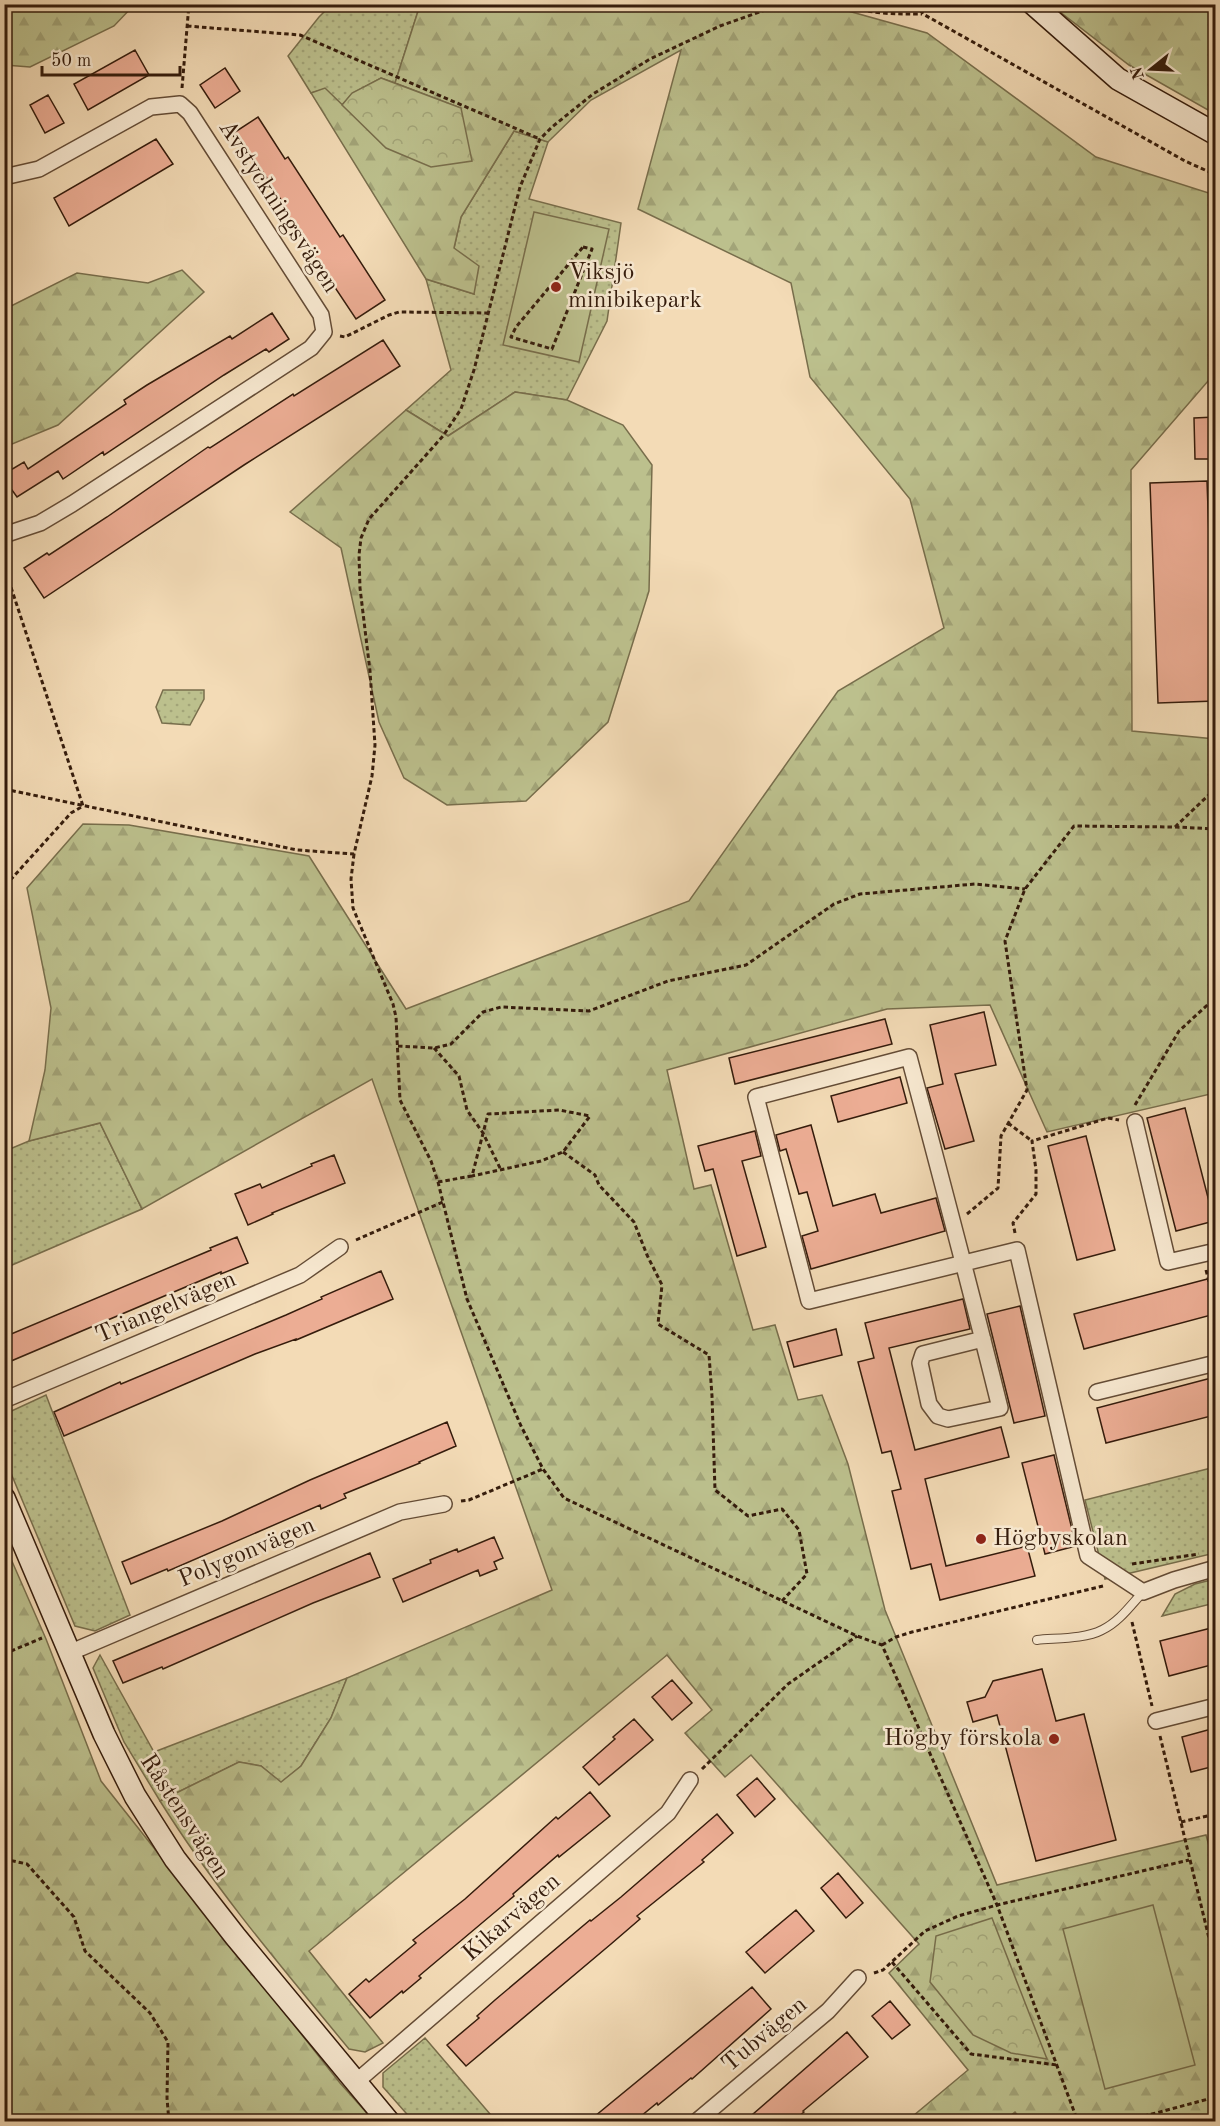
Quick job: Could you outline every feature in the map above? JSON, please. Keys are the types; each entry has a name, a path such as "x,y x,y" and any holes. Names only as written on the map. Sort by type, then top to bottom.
{"street":[{"path":"1033,4 1118,79 1215,134"},
{"path":"4,177 39,169 151,107 180,104"},
{"name":"Avstyckningsvägen","path":"4,535 40,523 72,504 311,348 324,332 321,315 190,113 180,104"},
{"path":"983,1339 923,1354 920,1363 929,1404 938,1416 948,1419 1000,1408 983,1339 964,1262 909,1057 756,1096 809,1301 964,1262 1017,1250 1088,1556 1143,1592 1215,1568"},
{"path":"1135,1122 1168,1262 1209,1253"},
{"name":"Triangelvägen","path":"4,1400 300,1275 340,1247"},
{"path":"1096,1392 1215,1363"},
{"name":"Råstensvägen","path":"4,1498 104,1734 135,1796 175,1859 235,1936 389,2121"},
{"name":"Polygonvägen","path":"69,1653 400,1512 444,1504"},
{"path":"1156,1721 1215,1706"},
{"name":"Kikarvägen","path":"356,2082 668,1813 690,1780"},
{"name":"Tubvägen","path":"696,2121 828,2011 858,1978"}],"lane":[{"path":"1037,1640 1069,1638 1102,1630 1124,1614 1143,1592"}],"path":[{"path":"180,104 189,4"},
{"path":"782,4 720,26 650,59 592,94 540,140 520,187 489,313 462,409 443,436 369,519 361,538 360,588 370,671 375,745 372,776 354,854 351,879 353,908 393,1004 398,1046 400,1100 438,1182 468,1299 520,1426 543,1469 564,1498 857,1636 882,1645 996,1905 1078,2121"},
{"path":"848,4 867,10 923,14"},
{"path":"916,4 923,14 1185,161 1215,175"},
{"path":"188,26 300,35 540,140"},
{"path":"583,247 592,249 552,349 511,337 516,327 583,247"},
{"path":"324,332 345,337 399,312 489,313"},
{"path":"4,566 83,806"},
{"path":"1175,827 1215,788"},
{"path":"4,789 297,850 354,854"},
{"path":"4,887 71,813 83,806"},
{"path":"954,1225 998,1188 1001,1136 1027,1090 1005,941 1024,889 1074,826 1215,829"},
{"path":"398,1046 434,1048 451,1044 483,1012 501,1007 589,1011 668,981 746,965 834,904 860,894 975,884 1024,889"},
{"path":"1032,1141 1108,1118 1135,1122 1133,1110 1179,1031 1215,997"},
{"path":"434,1048 459,1076 467,1110 483,1133 501,1170"},
{"path":"438,1182 472,1176 541,1161 563,1152 590,1116 559,1110 488,1114 472,1176"},
{"path":"1008,1123 1032,1141 1036,1170 1036,1194 1013,1223 1017,1250"},
{"path":"563,1152 595,1175 599,1185 634,1222 646,1255 663,1285 658,1324 709,1355 715,1490 748,1516 782,1509 799,1530 807,1574 782,1601"},
{"path":"340,1247 443,1202"},
{"path":"1209,1253 1215,1309"},
{"path":"444,1504 469,1500 543,1469"},
{"path":"882,1645 912,1632 1116,1583 1125,1567 1136,1562 1203,1553"},
{"path":"1124,1614 1131,1620 1215,1967"},
{"path":"4,1654 60,1631"},
{"path":"690,1780 788,1684 857,1636"},
{"path":"1181,1822 1215,1814"},
{"path":"4,1859 27,1864 74,1917 85,1951 150,2013 168,2042 169,2121"},
{"path":"858,1978 883,1970 925,1931 958,1916 1190,1860"},
{"path":"891,1962 972,2054 1057,2065"},
{"path":"1122,2121 1215,2097"}],"green space":[{"path":"4,5 134,5 114,26 30,67 5,65"},
{"path":"331,5 420,5 395,83 381,78 353,93 342,105 325,89 311,93 288,56"},
{"path":"420,5 835,5 841,9 927,33 1096,157 1215,195 1215,373 1131,470 1132,731 1215,739 1215,1093 1047,1132 990,1005 887,1009 667,1070 694,1189 711,1185 753,1330 775,1325 798,1400 822,1395 848,1464 885,1610 997,1885 1206,1835 1216,1872 1215,2121 1023,2122 1015,2112 1004,2121 907,2121 968,2070 889,1973 919,1944 751,1755 725,1777 685,1733 712,1710 667,1655 309,1951 383,2043 365,2052 349,2049 299,1989 203,1866 160,1801 239,1762 261,1766 281,1782 301,1766 331,1718 347,1678 552,1590 372,1079 142,1209 100,1123 29,1141 45,1070 51,1008 27,888 83,824 129,825 309,856 406,1009 689,901 838,691 944,628 910,499 810,377 791,283 638,209 681,50 591,100 548,142 514,131 461,217 454,248 479,266 474,294 426,279 311,93 325,88 387,148 461,108 395,83"},
{"path":"1051,5 1215,5 1215,114 1129,65"},
{"path":"381,78 461,108 472,161 431,167 386,148 342,105 352,93"},
{"path":"514,131 548,142 529,199 621,223 607,321 567,400 515,392 448,436 406,410 451,370 426,279 474,294 454,248 461,217"},
{"name":"Viksjö minibikepark","path":"534,212 609,229 579,362 503,345"},
{"path":"182,270 204,292 58,425 5,447 5,309 77,273 148,283"},
{"path":"515,392 567,400 623,425 652,465 649,591 608,722 526,801 447,805 404,778 379,722 341,548 290,512 406,410 448,436"},
{"path":"163,690 204,690 204,699 190,725 162,723 156,707"},
{"path":"100,1123 142,1209 5,1268 5,1151 29,1141"},
{"path":"46,1395 130,1615 95,1631 75,1626 5,1459 5,1414"},
{"path":"1215,1467 1215,1553 1105,1579 1085,1500"},
{"path":"4,1543 46,1639 101,1781 340,2083 374,2121 5,2121"},
{"path":"1215,1579 1215,1603 1162,1616 1175,1594 1195,1584"},
{"path":"100,1655 154,1752 347,1678 331,1718 301,1766 281,1783 261,1766 239,1762 160,1801 124,1742 93,1668"},
{"path":"1153,1905 1195,2065 1105,2089 1063,1929"},
{"path":"992,1918 1047,2059 1011,2053 973,2035 930,1982 936,1936"},
{"path":"425,2038 496,2121 413,2121 383,2087 383,2073"}],"building":[{"path":"135,50 149,75 88,110 74,84"},
{"path":"225,68 240,91 215,108 200,85"},
{"path":"48,95 64,123 45,133 30,105"},
{"path":"258,117 285,159 288,157 340,237 343,235 385,300 356,319 286,214 289,212 253,157 250,160 232,134"},
{"path":"156,139 173,164 69,226 54,198"},
{"path":"272,313 289,339 269,352 266,349 224,375 104,455 103,452 63,479 58,471 17,497 4,479 4,474 24,462 28,469 126,404 124,400 147,385 230,336 232,339"},
{"path":"383,340 400,366 244,465 44,598 24,568 47,553 49,555 107,517 208,447 210,448 293,394 294,396"},
{"path":"1215,417 1215,459 1195,459 1194,418"},
{"path":"1207,481 1215,701 1158,703 1150,483"},
{"path":"984,1012 996,1065 955,1074 974,1141 945,1149 927,1088 943,1084 930,1025"},
{"path":"885,1019 892,1044 735,1084 729,1058"},
{"path":"900,1077 907,1103 838,1122 831,1096"},
{"path":"1185,1108 1214,1221 1176,1231 1147,1118"},
{"path":"811,1125 833,1206 875,1194 881,1213 936,1198 945,1231 811,1269 802,1236 818,1231 807,1192 799,1194 786,1149 780,1151 776,1135"},
{"path":"755,1131 761,1156 742,1161 766,1247 737,1256 713,1169 705,1171 698,1146"},
{"path":"1086,1136 1115,1250 1077,1260 1048,1146"},
{"path":"334,1155 345,1183 248,1225 235,1194 260,1184 262,1188"},
{"path":"237,1237 248,1263 221,1274 221,1272 4,1364 4,1337"},
{"path":"381,1271 393,1299 296,1340 255,1354 64,1436 54,1412 120,1382 121,1384 286,1315"},
{"path":"1215,1277 1215,1314 1084,1349 1074,1314"},
{"path":"963,1299 970,1329 889,1348 915,1450 1001,1427 1009,1457 925,1479 946,1566 1027,1546 1035,1576 940,1600 931,1564 911,1569 892,1491 901,1489 891,1451 882,1453 858,1362 874,1358 865,1323"},
{"path":"1020,1306 1045,1416 1014,1423 987,1314"},
{"path":"836,1329 842,1355 794,1367 787,1342"},
{"path":"1215,1377 1215,1415 1106,1443 1097,1408"},
{"path":"447,1422 456,1446 344,1494 346,1498 321,1509 320,1505 168,1571 167,1569 131,1584 122,1562 222,1521 310,1480"},
{"path":"1054,1455 1076,1546 1045,1554 1022,1463"},
{"path":"494,1537 503,1558 494,1562 497,1569 480,1576 478,1570 403,1602 393,1579 431,1563 430,1560 457,1549 458,1552"},
{"path":"370,1553 380,1577 313,1603 163,1669 162,1667 123,1683 113,1661"},
{"path":"1215,1627 1215,1664 1169,1676 1160,1641"},
{"path":"1042,1669 1056,1721 1084,1714 1116,1840 1036,1861 997,1715 973,1722 967,1702 985,1697 993,1681"},
{"path":"672,1680 692,1703 672,1720 652,1697"},
{"path":"634,1719 653,1740 599,1785 583,1767"},
{"path":"1215,1728 1215,1766 1191,1772 1182,1737"},
{"path":"757,1778 775,1799 755,1817 737,1795"},
{"path":"590,1792 610,1816 559,1857 558,1855 513,1894 514,1896 419,1976 421,1978 370,2018 349,1994 366,1979 369,1982 416,1943 413,1940 465,1899 556,1817 558,1819"},
{"path":"717,1814 733,1833 702,1860 704,1862 637,1916 640,1919 466,2066 447,2045 479,2018 477,2016 495,2000 590,1920 621,1897"},
{"path":"838,1873 863,1903 846,1918 821,1888"},
{"path":"796,1910 814,1931 765,1973 746,1952"},
{"path":"752,1987 771,2009 692,2079 635,2121 589,2121"},
{"path":"890,2001 910,2025 892,2039 872,2016"},
{"path":"847,2032 868,2057 793,2121 745,2121"}],"place":[{"name":"Viksjö minibikepark","path":"556,287"},
{"name":"Högbyskolan","path":"981,1539"},
{"name":"Högby förskola","path":"1054,1739"}]}
